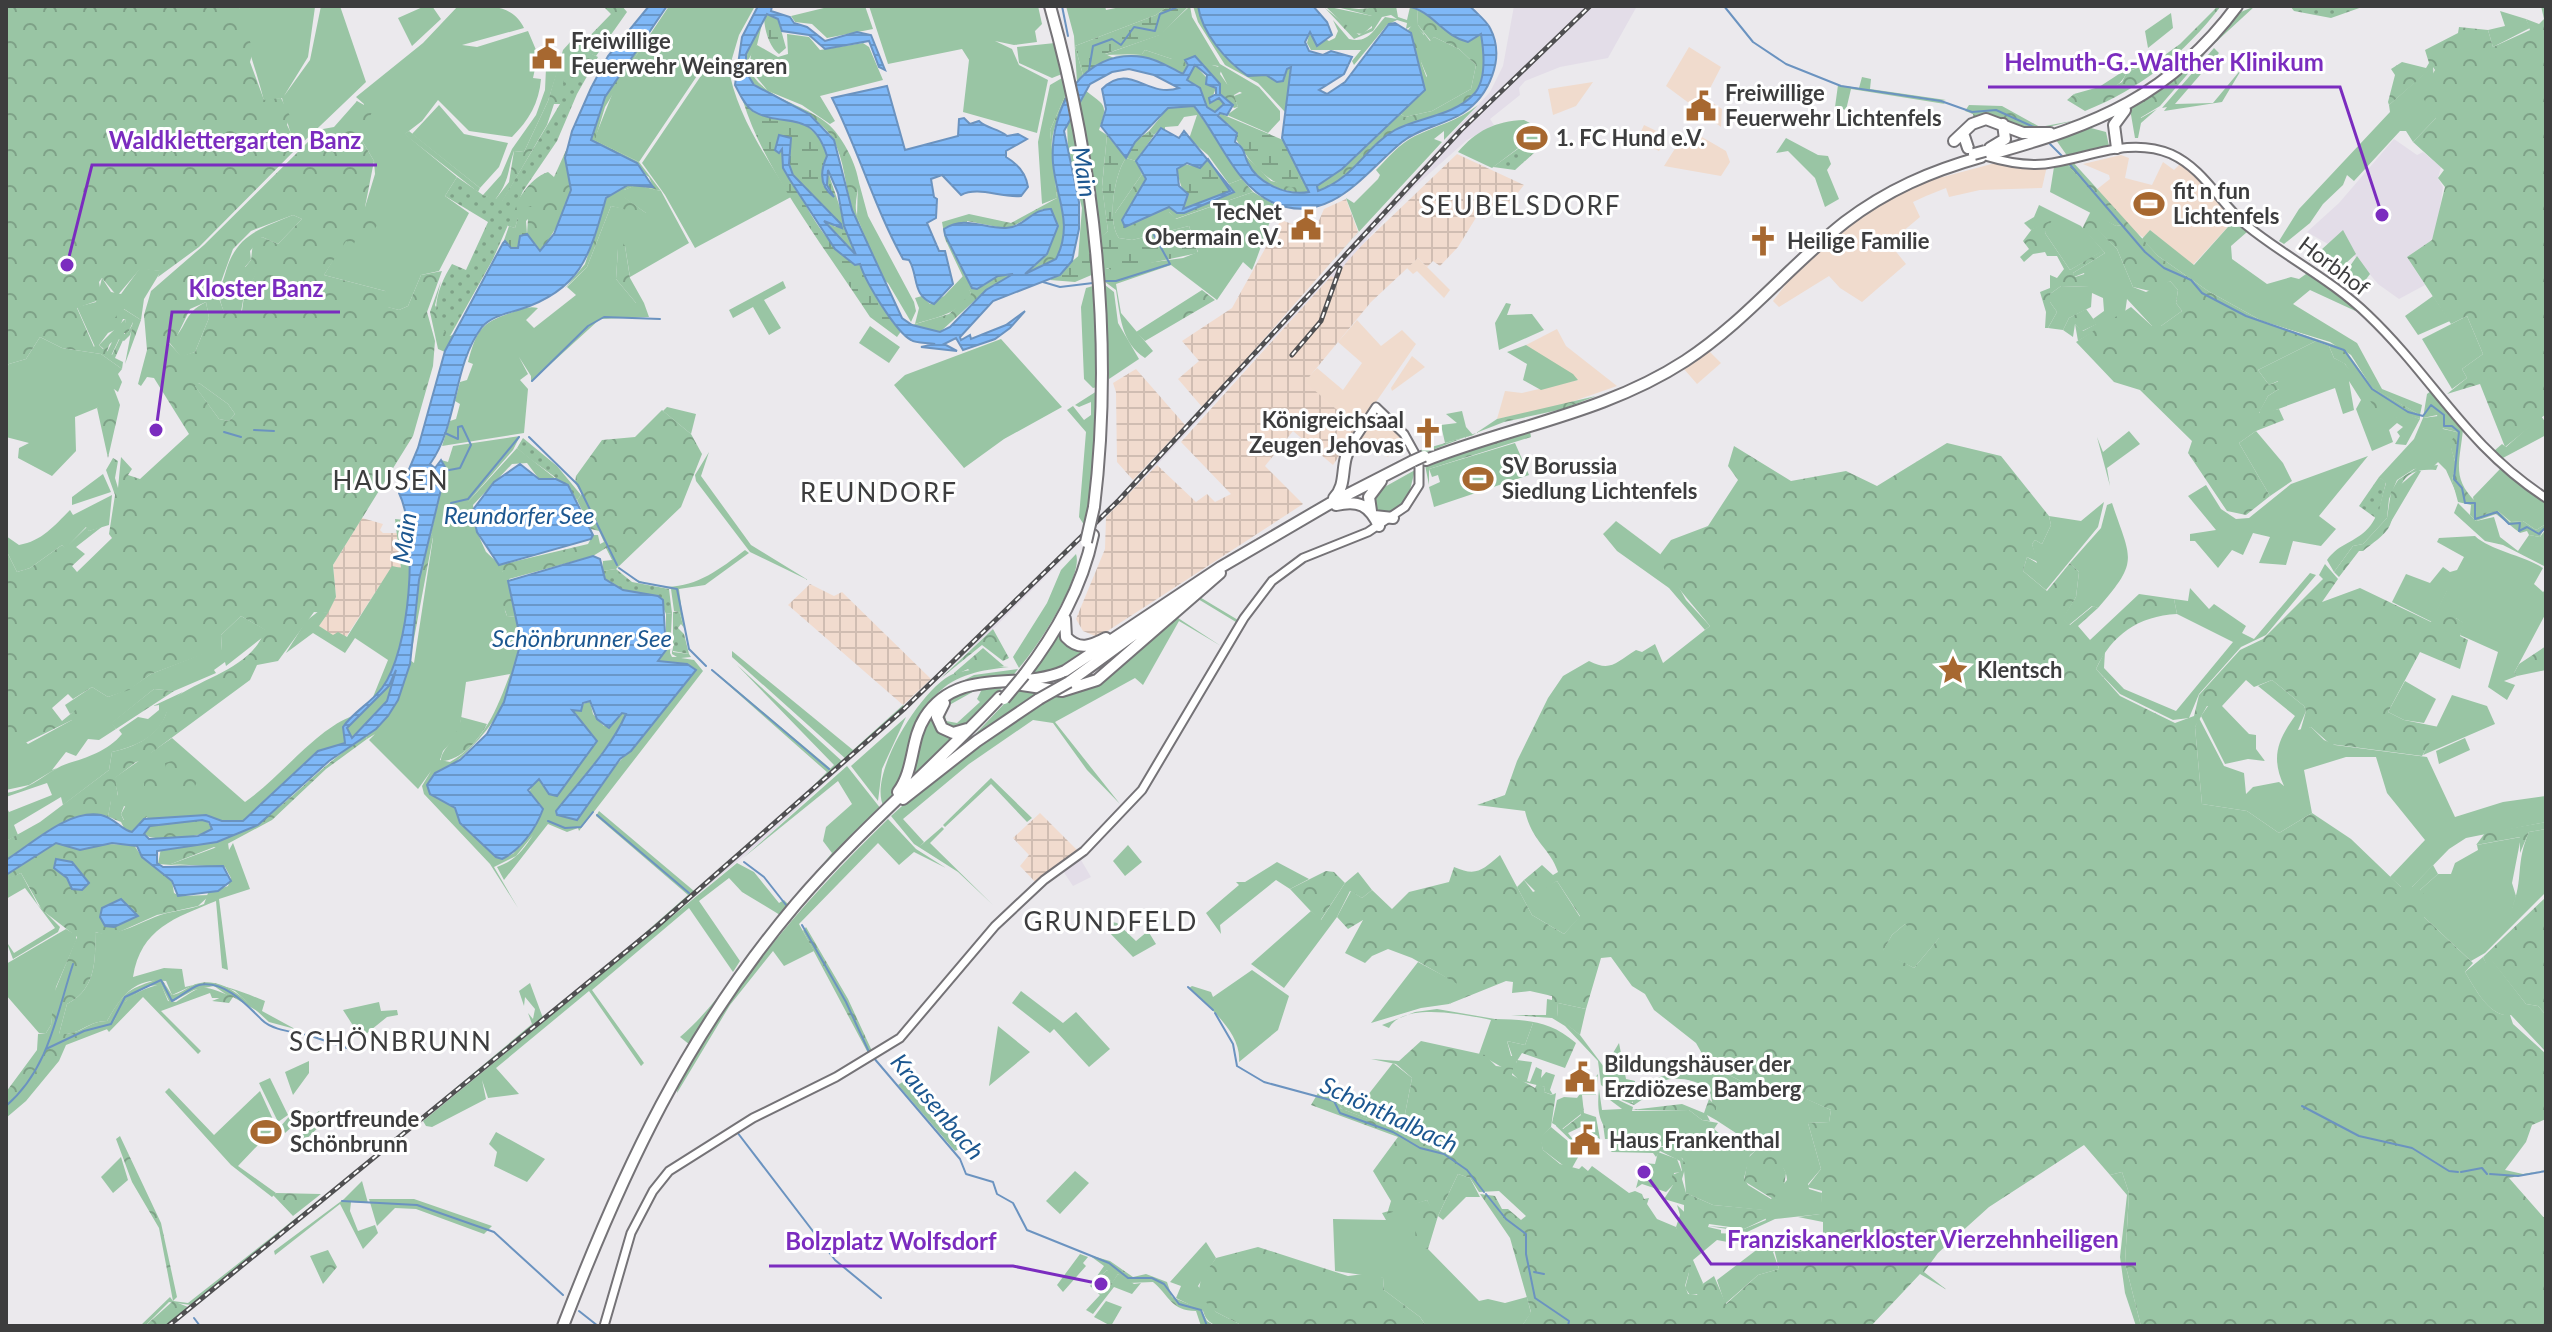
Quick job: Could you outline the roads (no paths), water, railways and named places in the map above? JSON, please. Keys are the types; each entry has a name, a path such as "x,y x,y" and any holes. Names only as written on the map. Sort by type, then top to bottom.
{"highway":[{"path":"1052,6 1091,187 1103,376 1096,504 1090,539 1068,608 1064,633 1077,646 1094,645 1140,620 1332,504 1413,463 1576,414 1641,387 1717,338 1844,223 1892,191 1971,146 2005,139 2003,124"},
{"path":"2115,145 2118,117 2196,54 2234,6"},
{"path":"1971,146 2052,133 2111,110 2159,81 2196,49 2234,6"},
{"path":"2078,128 2141,98"},
{"path":"1971,146 1982,120 2003,124 2023,133 2052,133"},
{"path":"1971,146 2078,128 2104,130 2115,145 2132,147"},
{"path":"1332,504 1341,490 1342,461 1353,442"},
{"path":"1342,473 1352,482 1381,479"},
{"path":"1375,518 1369,497 1381,479"},
{"path":"1332,504 1354,502 1375,518 1393,518"},
{"path":"1022,674 1066,601 1090,539"},
{"path":"901,801 977,741 1069,682 1265,543"},
{"path":"975,723 962,732 949,732 938,723 940,706 959,693 985,684 1012,683 1053,691 1089,684 1119,665 1223,571"},
{"path":"565,1326 629,1174 702,1039 787,922 1002,698 1068,608"},
{"path":"882,813 909,773 922,723 947,695 984,680 1032,679 1058,674 1083,661 1140,620"},
{"path":"565,1326 625,1171 699,1036 744,969 797,903 882,813 1002,698"}],"main road":[{"path":"1971,146 2010,163 2065,160 2115,145"},
{"name":"Horbhof","path":"2132,147 2155,149 2185,162 2253,230 2343,293 2386,334 2476,442 2510,473 2546,498"},
{"path":"1353,442 1376,407 1409,440 1421,468 1416,492 1393,518"},
{"path":"604,1326 631,1233 653,1191 669,1171 753,1118 813,1090 892,1043 1021,901 1081,854 1142,790 1263,590 1303,558 1375,518"}],"water":[{"path":"649,6 667,6 605,97 591,140 637,163 653,187 628,185 606,198 588,252 570,280 542,301 490,320 472,343 446,431 430,464 435,468 441,460 446,469 419,580 410,664 398,700 388,716 376,729 329,761 258,825 217,842 157,851 157,863 163,867 223,866 231,881 218,891 178,896 172,881 142,857 137,846 112,843 80,850 56,843 6,875 6,860 51,829 76,817 101,815 132,832 144,819 206,815 222,821 243,821 318,751 345,743 343,727 382,688 392,671 399,648 405,621 410,563 409,536 399,493 418,448 445,351 503,243 505,241 511,248 518,248 520,236 527,234 540,251 554,234 571,190 565,158 572,131 608,56","holes":["396,670 387,701 352,738 347,728 389,686","202,820 209,822 212,829 198,836 149,839 144,834 150,826"]},
{"path":"758,6 772,6 771,11 790,17 794,23 807,27 825,41 857,32 871,35 885,70 879,67 869,41 825,49 809,35 782,31 778,19 767,14 746,54 746,72 754,85 809,114 834,140 852,210 902,318 912,325 940,332 950,327 986,290 1013,274 998,276 977,289 972,288 944,229 959,223 1012,227 1051,209 1058,226 1047,254 1025,274 1056,259 1064,234 1053,163 1057,122 1074,86 1087,72 1103,62 1121,57 1143,57 1183,74 1188,65 1185,60 1195,56 1220,84 1220,94 1233,105 1227,115 1220,113 1218,116 1237,133 1235,142 1243,149 1253,170 1274,187 1292,192 1309,192 1282,138 1291,67 1287,69 1283,81 1277,82 1266,75 1248,76 1216,46 1204,26 1198,6 1313,6 1327,22 1332,35 1317,46 1310,32 1305,42 1309,51 1323,55 1331,51 1352,57 1344,74 1319,90 1327,94 1345,82 1389,24 1395,23 1411,33 1425,90 1342,169 1317,186 1318,191 1342,178 1395,130 1457,107 1478,88 1484,66 1481,34 1468,42 1459,39 1423,12 1406,6 1470,6 1490,28 1496,52 1487,87 1472,106 1456,117 1409,137 1346,192 1313,208 1294,208 1274,203 1260,195 1238,173 1194,106 1168,108 1135,142 1126,158 1101,126 1106,109 1102,89 1112,81 1121,79 1130,79 1157,89 1179,88 1154,75 1129,69 1112,72 1090,84 1064,131 1079,202 1079,229 1072,261 1060,275 993,301 960,337 961,340 1006,325 1025,311 995,339 963,350 956,338 944,344 957,351 921,347 935,344 913,341 905,335 882,306 860,264 855,265 835,249 783,168 782,149 779,153 775,150 779,135 791,138 789,164 793,175 841,224 842,228 824,221 856,255 828,170 827,185 834,197 823,183 822,173 827,156 821,141 805,125 764,116 745,103 735,85 742,37","holes":["1195,65 1207,75 1206,84 1216,88 1216,94 1209,98 1210,103 1219,98 1224,104 1215,112 1207,107 1200,88 1187,80"]},
{"path":"887,86 905,150 958,136 959,119 964,118 970,124 979,121 1007,136 1018,134 1027,139 1006,151 1006,157 1021,169 1027,182 1028,187 1021,196 982,192 961,195 942,175 931,179 937,199 936,218 927,223 939,251 945,251 953,284 934,304 922,296 909,260 903,259 893,239 832,98"},
{"path":"1161,128 1179,138 1184,131 1207,160 1200,168 1187,163 1177,169 1179,186 1188,194 1183,209 1230,191 1213,167 1234,192 1184,213 1177,213 1169,207 1125,227 1122,220 1146,179 1136,161"},
{"name":"Reundorfer See","path":"520,464 539,479 556,479 568,485 593,535 591,539 499,565 477,532 472,511 494,482"},
{"name":"Schönbrunner See","path":"593,556 600,559 605,579 623,590 658,596 663,600 666,650 658,661 687,664 696,670 631,751 620,759 577,820 557,815 556,811 603,752 626,714 622,713 609,728 597,719 590,701 583,703 581,711 572,710 597,741 557,796 549,794 539,779 528,790 543,809 527,838 502,859 460,823 455,808 430,794 427,785 435,773 460,760 487,734 504,702 521,642 508,581"},
{"path":"56,859 72,862 89,883 82,890 72,889 67,878 54,868"},
{"path":"121,899 138,916 114,927 105,926 100,917 102,908"}],"waterway":[{"path":"1062,6 1068,36"},
{"path":"1089,70 1093,46 1112,39 1121,45 1134,27 1155,31 1160,14 1180,6"},
{"path":"1724,6 1753,42 1786,64 1841,86 1941,101 1972,112 1996,110 2036,128"},
{"path":"2050,144 2063,157"},
{"path":"2067,161 2145,252 2164,268 2191,280 2202,293 2246,316 2344,350 2372,389 2408,412 2423,416 2431,405 2444,415 2444,426 2452,426 2459,432 2454,479 2462,488 2465,503 2475,503 2475,519 2497,512 2509,524 2520,523 2519,531 2527,527 2539,534 2546,527"},
{"path":"1103,281 1116,281 1170,264 1154,235"},
{"path":"1043,282 1060,287 1093,283"},
{"path":"532,381 588,326 604,317 660,319"},
{"path":"444,471 460,468 471,445 462,426 458,427 458,439 445,433"},
{"path":"254,430 274,431"},
{"path":"224,432 241,437"},
{"path":"451,503 468,499 519,437"},
{"path":"529,437 578,485 617,565"},
{"path":"619,568 639,582 677,589 689,649 706,666"},
{"path":"712,670 829,769"},
{"path":"548,821 565,828 581,827 593,812"},
{"path":"597,815 689,893"},
{"path":"744,862 764,877 786,905"},
{"name":"Krausenbach","path":"802,925 846,1002 869,1052"},
{"path":"6,1106 21,1091 42,1059 73,964"},
{"path":"46,1049 84,1031 111,1024 125,997 161,980 172,1001 199,985 217,986 242,1001 267,1024 310,1036"},
{"name":"Schönthalbach","path":"1188,987 1213,1010"},
{"name":"Schönthalbach","path":"1215,1013 1233,1044 1237,1066 1264,1082 1334,1101 1340,1113 1393,1132 1420,1148 1444,1154 1467,1170 1484,1192"},
{"path":"314,1037 350,1049"},
{"name":"Krausenbach","path":"873,1057 960,1159 966,1174 993,1182 997,1194 1013,1203 1027,1230 1109,1263 1128,1278 1152,1278 1164,1284 1179,1304 1201,1310 1207,1326"},
{"path":"2302,1106 2359,1136 2412,1148 2449,1171 2458,1172"},
{"path":"737,1132 835,1260 881,1298"},
{"path":"2461,1172 2482,1168 2487,1174"},
{"path":"2490,1174 2518,1176 2546,1171"},
{"name":"Schönthalbach","path":"1486,1194 1506,1219 1526,1234 1526,1254 1535,1298 1569,1321 1568,1326"},
{"path":"342,1201 417,1205 494,1232 563,1295"},
{"path":"1534,1272 1544,1274"},
{"path":"579,1311 598,1326"},
{"path":"194,1318 200,1326"}],"railway":[{"path":"168,1326 656,927 905,708 1119,500 1461,130 1590,6"},
{"path":"1292,355 1321,321 1340,268"}],"place":[{"name":"Freiwillige Feuerwehr Weingaren","path":"547,54"},
{"name":"Freiwillige Feuerwehr Lichtenfels","path":"1701,106"},
{"name":"1. FC Hund e.V.","path":"1532,138"},
{"name":"fit n fun Lichtenfels","path":"2149,204"},
{"name":"Helmuth-G.-Walther Klinikum","path":"2382,215"},
{"name":"TecNet Obermain e.V.","path":"1306,225"},
{"name":"Heilige Familie","path":"1763,241"},
{"name":"Waldklettergarten Banz","path":"67,265"},
{"name":"Kloster Banz","path":"156,430"},
{"name":"Königreichsaal Zeugen Jehovas","path":"1428,433"},
{"name":"SV Borussia Siedlung Lichtenfels","path":"1478,479"},
{"name":"Klentsch","path":"1953,670"},
{"name":"Bildungshäuser der Erzdiözese Bamberg","path":"1580,1077"},
{"name":"Sportfreunde Schönbrunn","path":"266,1132"},
{"name":"Haus Frankenthal","path":"1585,1140"},
{"name":"Franziskanerkloster Vierzehnheiligen","path":"1644,1172"},
{"name":"Bolzplatz Wolfsdorf","path":"1101,1284"}],"district":[{"name":"SEUBELSDORF","path":"1521,206"},
{"name":"HAUSEN","path":"391,481"},
{"name":"REUNDORF","path":"879,493"},
{"name":"GRUNDFELD","path":"1111,922"},
{"name":"SCHÖNBRUNN","path":"391,1042"}],"water label":[{"name":"Main","path":"1084,172"},
{"name":"Main","path":"405,538"}]}
